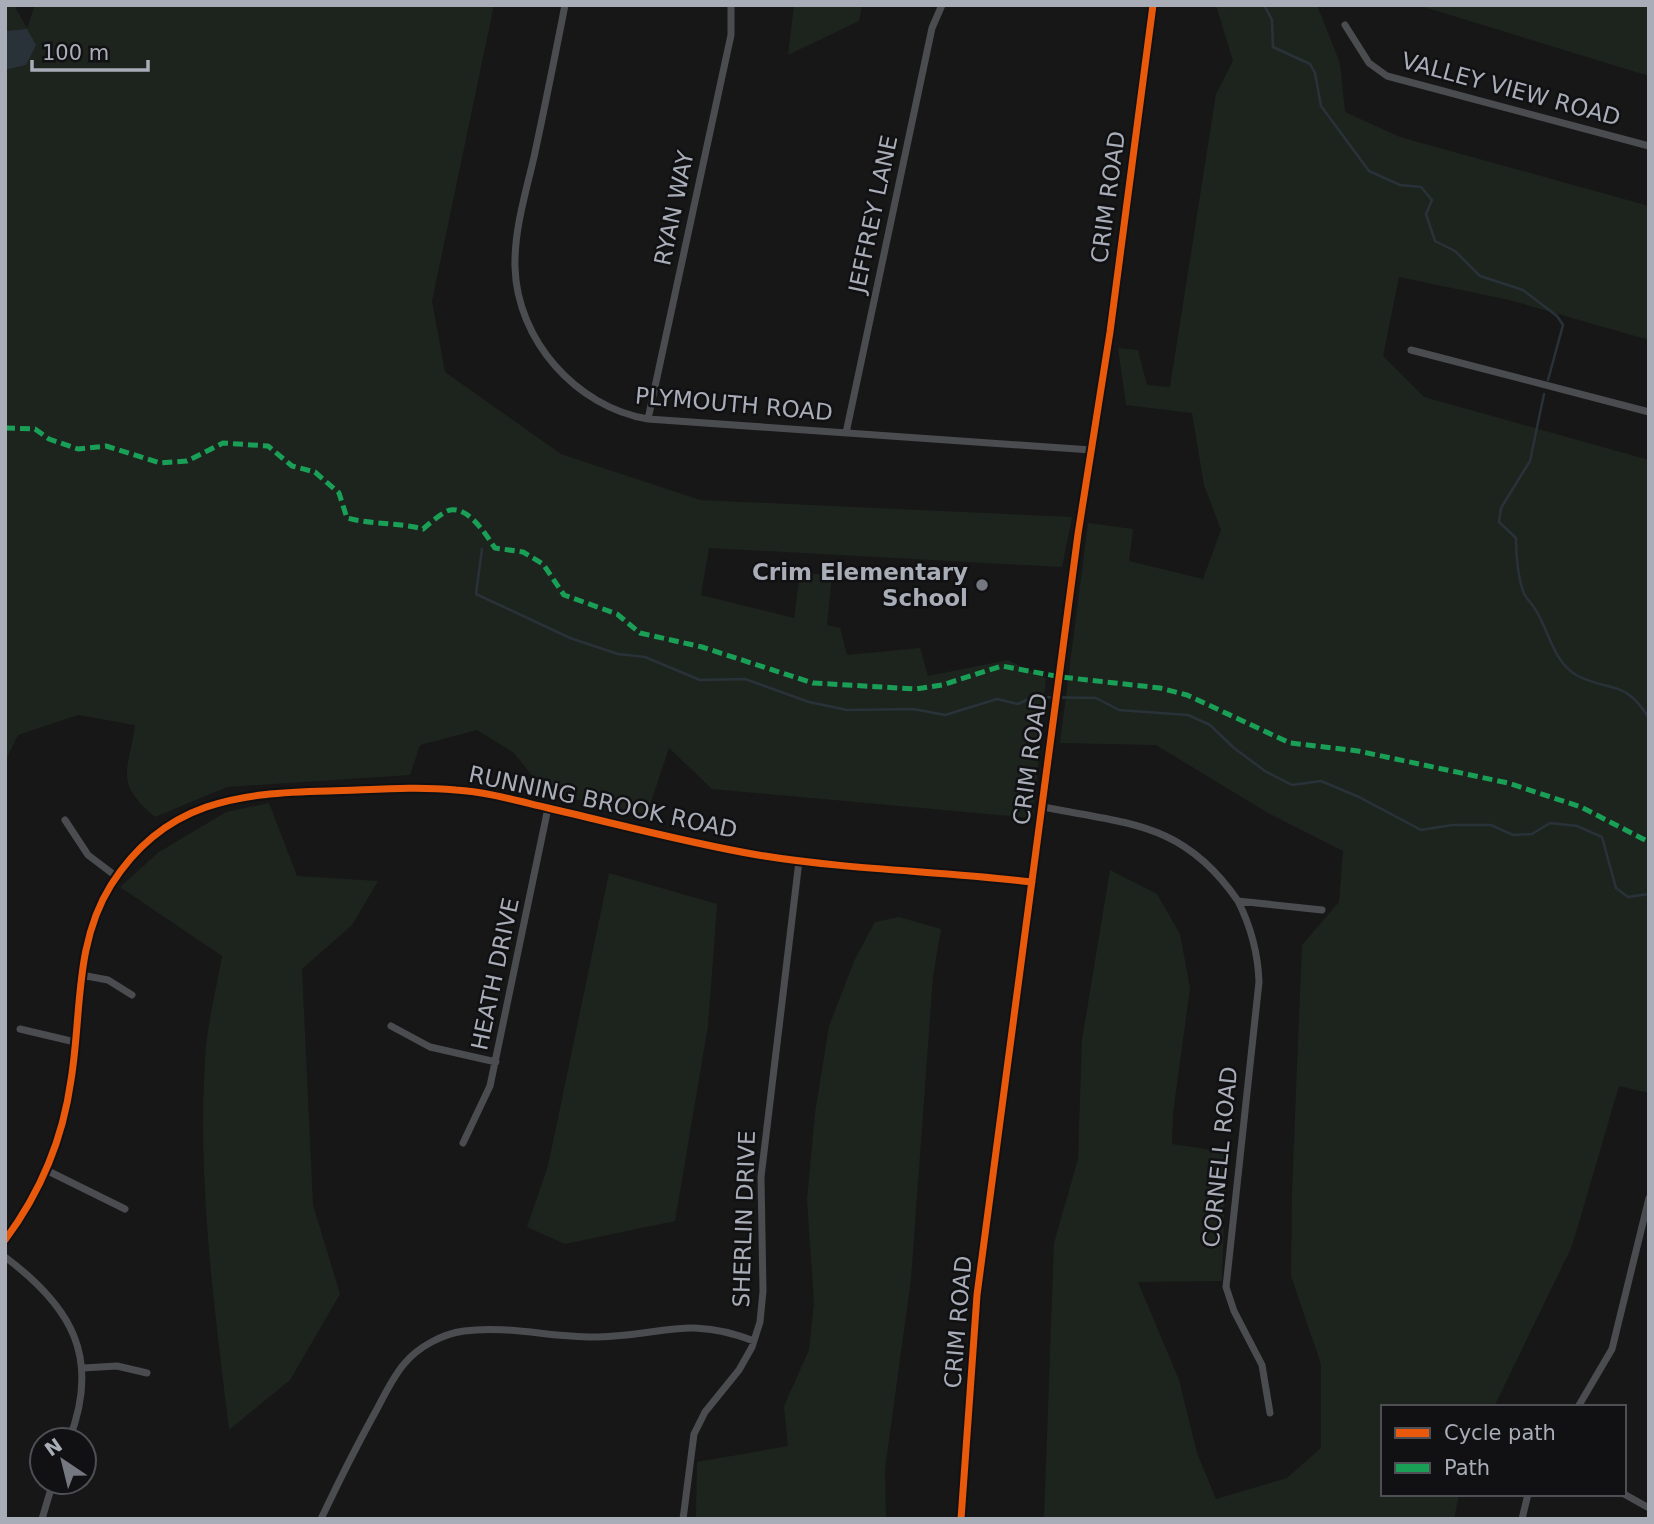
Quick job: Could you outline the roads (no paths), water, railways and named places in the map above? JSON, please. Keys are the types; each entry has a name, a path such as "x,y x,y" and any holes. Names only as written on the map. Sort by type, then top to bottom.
{"street":[{"name":"PLYMOUTH ROAD","path":"565,5 520,221 515,268 519,294 533,336 550,361 572,384 615,410 648,419 1091,450"},
{"name":"RYAN WAY","path":"648,419 731,35 731,5"},
{"name":"JEFFREY LANE","path":"846,433 932,28 942,5"},
{"name":"CRIM ROAD","path":"961,1519 978,1295 1153,5"},
{"name":"VALLEY VIEW ROAD","path":"1345,25 1369,63 1387,76 1649,146"},
{"path":"1411,351 1649,412"},
{"name":"RUNNING BROOK ROAD","path":"5,1240 46,1170 65,1113 81,975 93,922 117,877 129,861 166,828 206,805 224,799 285,792 450,789 799,861 965,873 1032,882"},
{"name":"CORNELL ROAD","path":"1043,807 1133,825 1166,835 1189,847 1213,867 1238,901 1250,928 1258,957 1259,982 1226,1287 1234,1311 1262,1365 1270,1413"},
{"name":"HEATH DRIVE","path":"463,1143 486,1098 496,1062 548,808"},
{"path":"65,820 88,855 117,877"},
{"name":"SHERLIN DRIVE","path":"683,1519 694,1434 705,1412 739,1370 754,1341 763,1299 761,1177 799,861"},
{"path":"1238,901 1322,910"},
{"path":"81,975 108,980 132,995"},
{"path":"391,1026 430,1047 496,1062"},
{"path":"20,1029 75,1042"},
{"path":"46,1170 125,1209"},
{"path":"1579,1405 1612,1349 1649,1198"},
{"path":"5,1257 47,1292 59,1307 76,1340 83,1368 81,1401 73,1426"},
{"path":"321,1519 350,1458 397,1372 415,1353 443,1337 463,1331 491,1330 599,1337 699,1326 724,1330 754,1341"},
{"path":"83,1368 117,1366 147,1373"},
{"path":"1626,1495 1649,1508"},
{"path":"42,1519 49,1496"},
{"path":"1522,1519 1528,1496"}],"waterway":[{"path":"1264,5 1272,20 1273,47 1310,64 1315,73 1321,106 1369,171 1400,185 1421,187 1432,200 1426,214 1435,241 1455,251 1480,276 1523,290 1557,316 1563,325 1548,380"},
{"path":"1544,394 1530,461 1501,508 1499,522 1516,538 1518,571 1524,593 1540,617 1552,646 1563,663 1578,676 1625,692 1649,718"},
{"path":"482,549 476,594 570,638 618,654 645,657 700,680 745,679 809,702 847,710 913,709 945,715 997,699 1018,704 1033,697 1096,698 1119,710 1188,715 1210,725 1234,748 1265,771 1292,785 1321,781 1359,797 1421,830 1452,825 1491,825 1513,835 1532,834 1550,823 1577,826 1602,837 1616,888 1628,897 1649,894"}],"place":[{"name":"Crim Elementary School","path":"982,585"}]}
